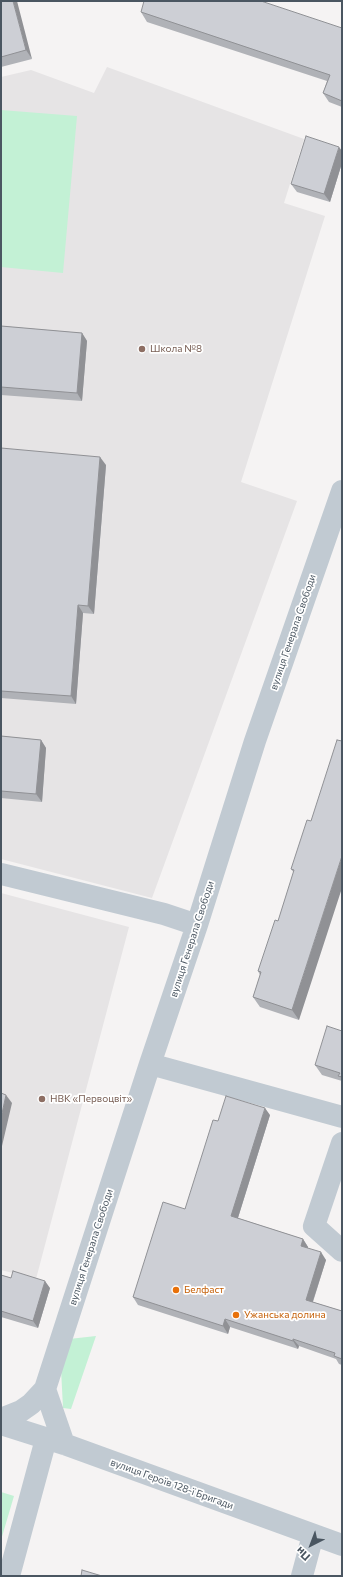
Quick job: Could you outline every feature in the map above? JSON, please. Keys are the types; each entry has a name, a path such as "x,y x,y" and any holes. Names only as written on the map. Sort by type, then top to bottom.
{"street":[{"name":"вулиця Генерала Свободи","path":"1,1419 21,1411 31,1404 45,1389 150,1064 197,925 255,741 342,491"},
{"path":"1,874 164,914 197,925"},
{"path":"150,1064 342,1117"},
{"path":"342,1143 314,1226 342,1251"},
{"path":"9,1576 55,1442 45,1389"},
{"name":"вулиця Героїв 128-ї Бригади","path":"1,1424 342,1545"},
{"path":"302,1576 313,1535"}],"shaded area":[{"name":"Школа №8","path":"107,67 304,139 284,203 325,216 241,482 297,501 152,898 1,859 1,77 31,70 94,93"},
{"name":"НВК «Первоцвіт»","path":"1,893 129,927 36,1279 1,1270"}],"green space":[{"path":"1,110 77,116 63,273 1,267"},
{"path":"96,1336 71,1409 63,1408 61,1369 69,1339"},
{"path":"1,1492 14,1496 1,1540"}],"building":[{"path":"1,1 13,1 26,50 1,57"},
{"path":"144,1 261,1 342,28 342,101 323,93 330,75 141,12"},
{"path":"306,136 339,147 324,194 291,184"},
{"path":"1,326 82,333 77,393 1,387"},
{"path":"1,448 100,457 88,606 78,605 71,696 1,691"},
{"path":"1,736 41,740 36,794 1,791"},
{"path":"337,740 342,741 342,856 292,1010 253,997 261,972 258,971 275,920 278,921 294,870 291,869 307,820 311,821"},
{"path":"327,1026 342,1031 342,1077 338,1076 340,1073 315,1065"},
{"path":"1,1093 6,1095 1,1118"},
{"path":"226,1096 265,1108 231,1216 303,1239 301,1246 321,1252 306,1300 342,1311 342,1359 334,1356 335,1353 293,1339 293,1341 225,1319 223,1326 133,1297 163,1202 185,1209 213,1120 218,1121"},
{"path":"13,1271 45,1281 33,1321 1,1311 1,1275 11,1278"},
{"path":"82,1570 102,1576 81,1576"}],"place":[{"name":"Школа №8","path":"142,349"},
{"name":"НВК «Первоцвіт»","path":"42,1099"},
{"name":"Белфаст","path":"176,1290"},
{"name":"Ужанська долина","path":"236,1315"}]}
